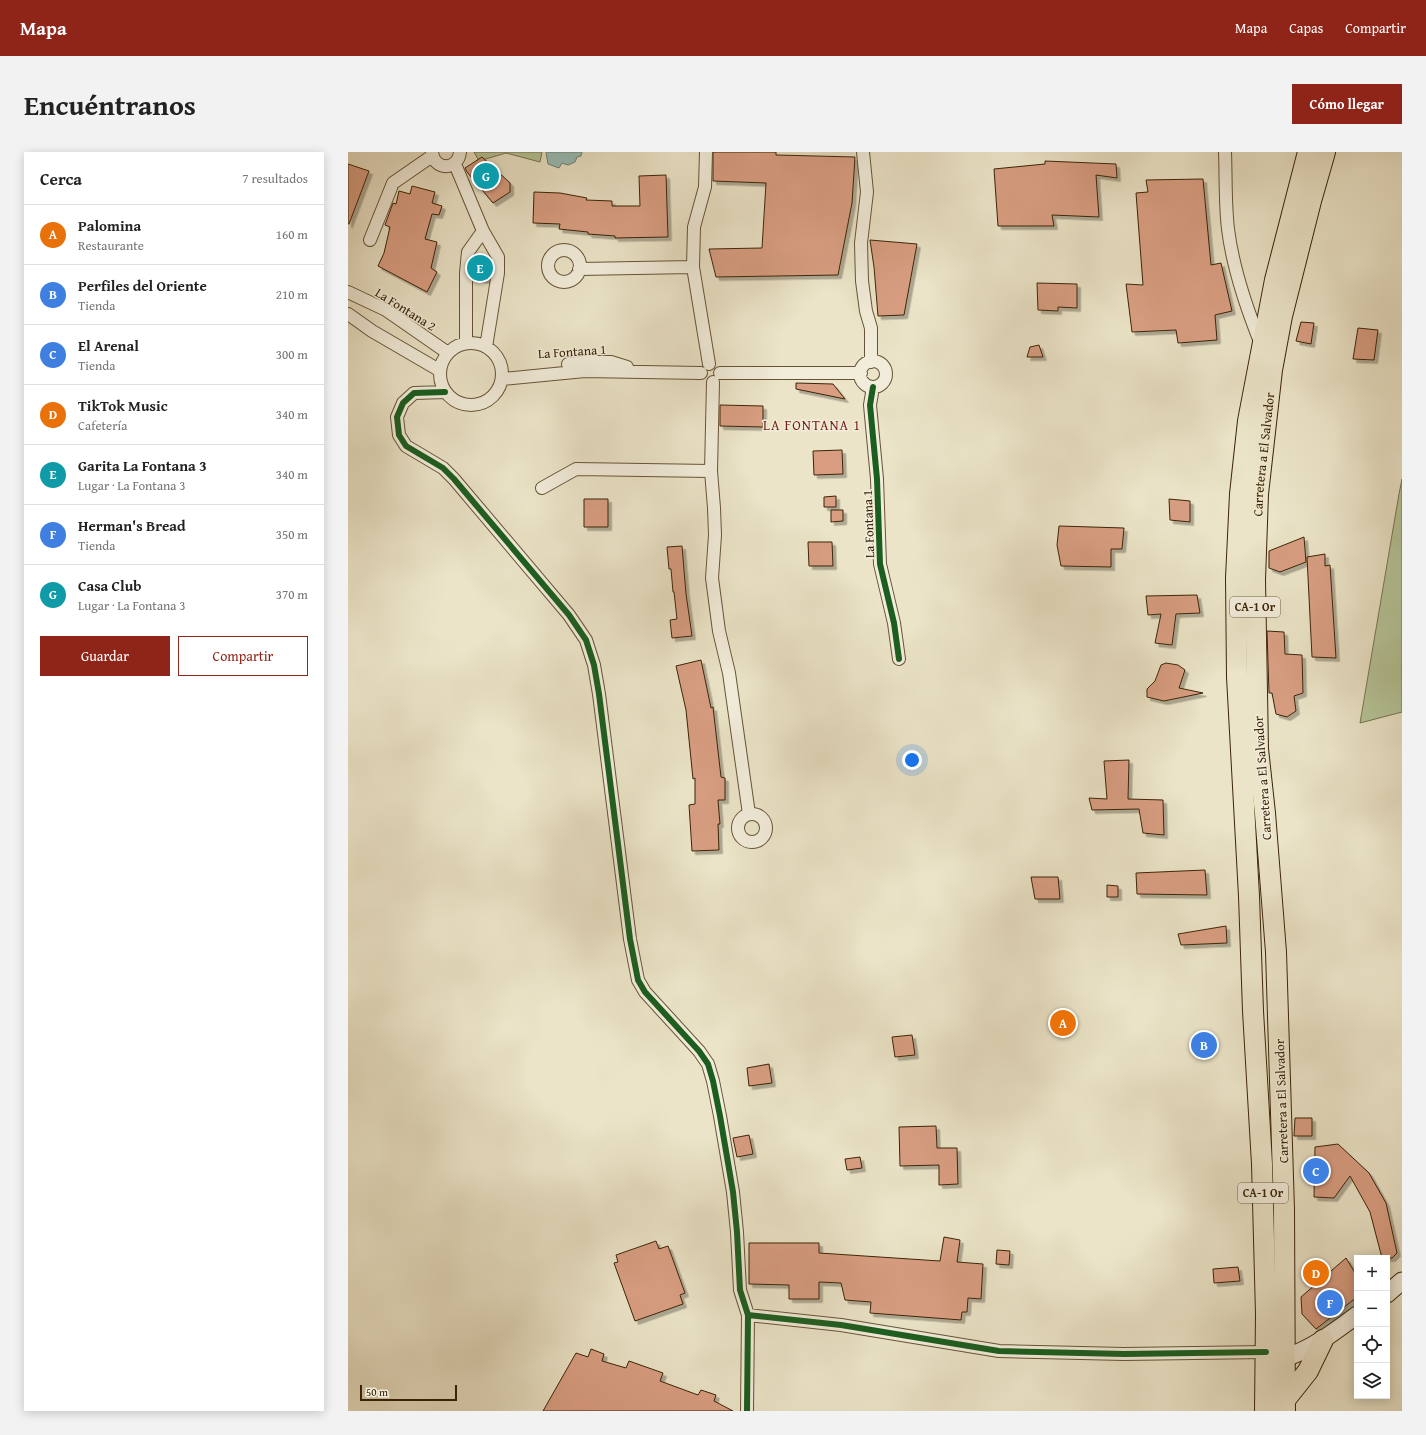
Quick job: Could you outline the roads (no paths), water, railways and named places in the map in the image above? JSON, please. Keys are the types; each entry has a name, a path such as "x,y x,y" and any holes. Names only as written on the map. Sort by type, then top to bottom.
{"highway":[{"name":"Carretera a El Salvador","path":"1265,1411 1266,1314 1262,1164 1255,1064 1249,896 1237,678 1236,578 1242,480 1248,421 1275,280 1308,152"},
{"name":"Carretera a El Salvador","path":"1285,1406 1284,1209 1276,952 1258,742 1255,580 1258,494 1272,370 1282,316 1309,208 1325,152"},
{"path":"1251,976 1264,973 1267,976 1273,1046 1280,1069"},
{"path":"1285,1349 1302,1347 1320,1342"},
{"path":"1285,1406 1308,1371 1320,1342"}],"main road":[{"path":"1320,1342 1354,1317"}],"street":[{"path":"370,240 393,183 432,154 435,161 444,166 450,166 458,161 460,152"},
{"path":"706,152 704,187 694,227 693,267 705,368 705,380 716,378 861,373"},
{"path":"863,152 867,192 861,243 862,281 866,311 871,328 871,362"},
{"path":"1224,152 1228,229 1245,304 1262,347"},
{"path":"455,164 483,231 498,256 498,273 486,347"},
{"path":"466,343 466,273 468,252 483,231"},
{"path":"579,269 693,267"},
{"name":"La Fontana 2","path":"348,292 386,310 448,353"},
{"path":"348,314 372,331 439,370"},
{"path":"476,343 486,347 496,354 499,360 502,375 499,388 494,396 486,402 468,406 459,404 444,392 439,377 439,370 442,362 448,353 459,345 476,343"},
{"path":"871,362 879,363 883,366 886,373 886,377 881,384 873,387 866,384 861,377 864,366 871,362"},
{"path":"705,368 717,366 711,471 715,535 712,578 714,604 729,673 749,814"},
{"name":"La Fontana 1","path":"502,375 585,371 642,372 705,368"},
{"name":"La Fontana 1","path":"873,387 870,405 877,480 880,564 894,623 899,659"},
{"path":"444,392 414,393 403,403 398,417 399,434 406,446 443,468 454,479 569,615 586,640 594,665 630,939 638,980 646,992 699,1051 708,1064 720,1116 738,1232 740,1290 748,1315 747,1411"},
{"path":"542,488 576,469 711,471"},
{"path":"748,1315 841,1325 999,1351 1124,1354 1266,1352"}],"water":[{"path":"546,152 582,152 581,156 577,157 575,162 568,165 562,163 559,168 548,164"}],"place":[{"name":"Casa Club","path":"486,176"},
{"name":"Garita La Fontana 3","path":"480,268"},
{"name":"Palomina","path":"1063,1023"},
{"name":"Perfiles del Oriente","path":"1204,1045"},
{"name":"El Arenal","path":"1316,1171"},
{"name":"TikTok Music","path":"1316,1273"},
{"name":"Herman's Bread","path":"1330,1303"}],"district":[{"name":"LA FONTANA 1","path":"812,425"}]}
